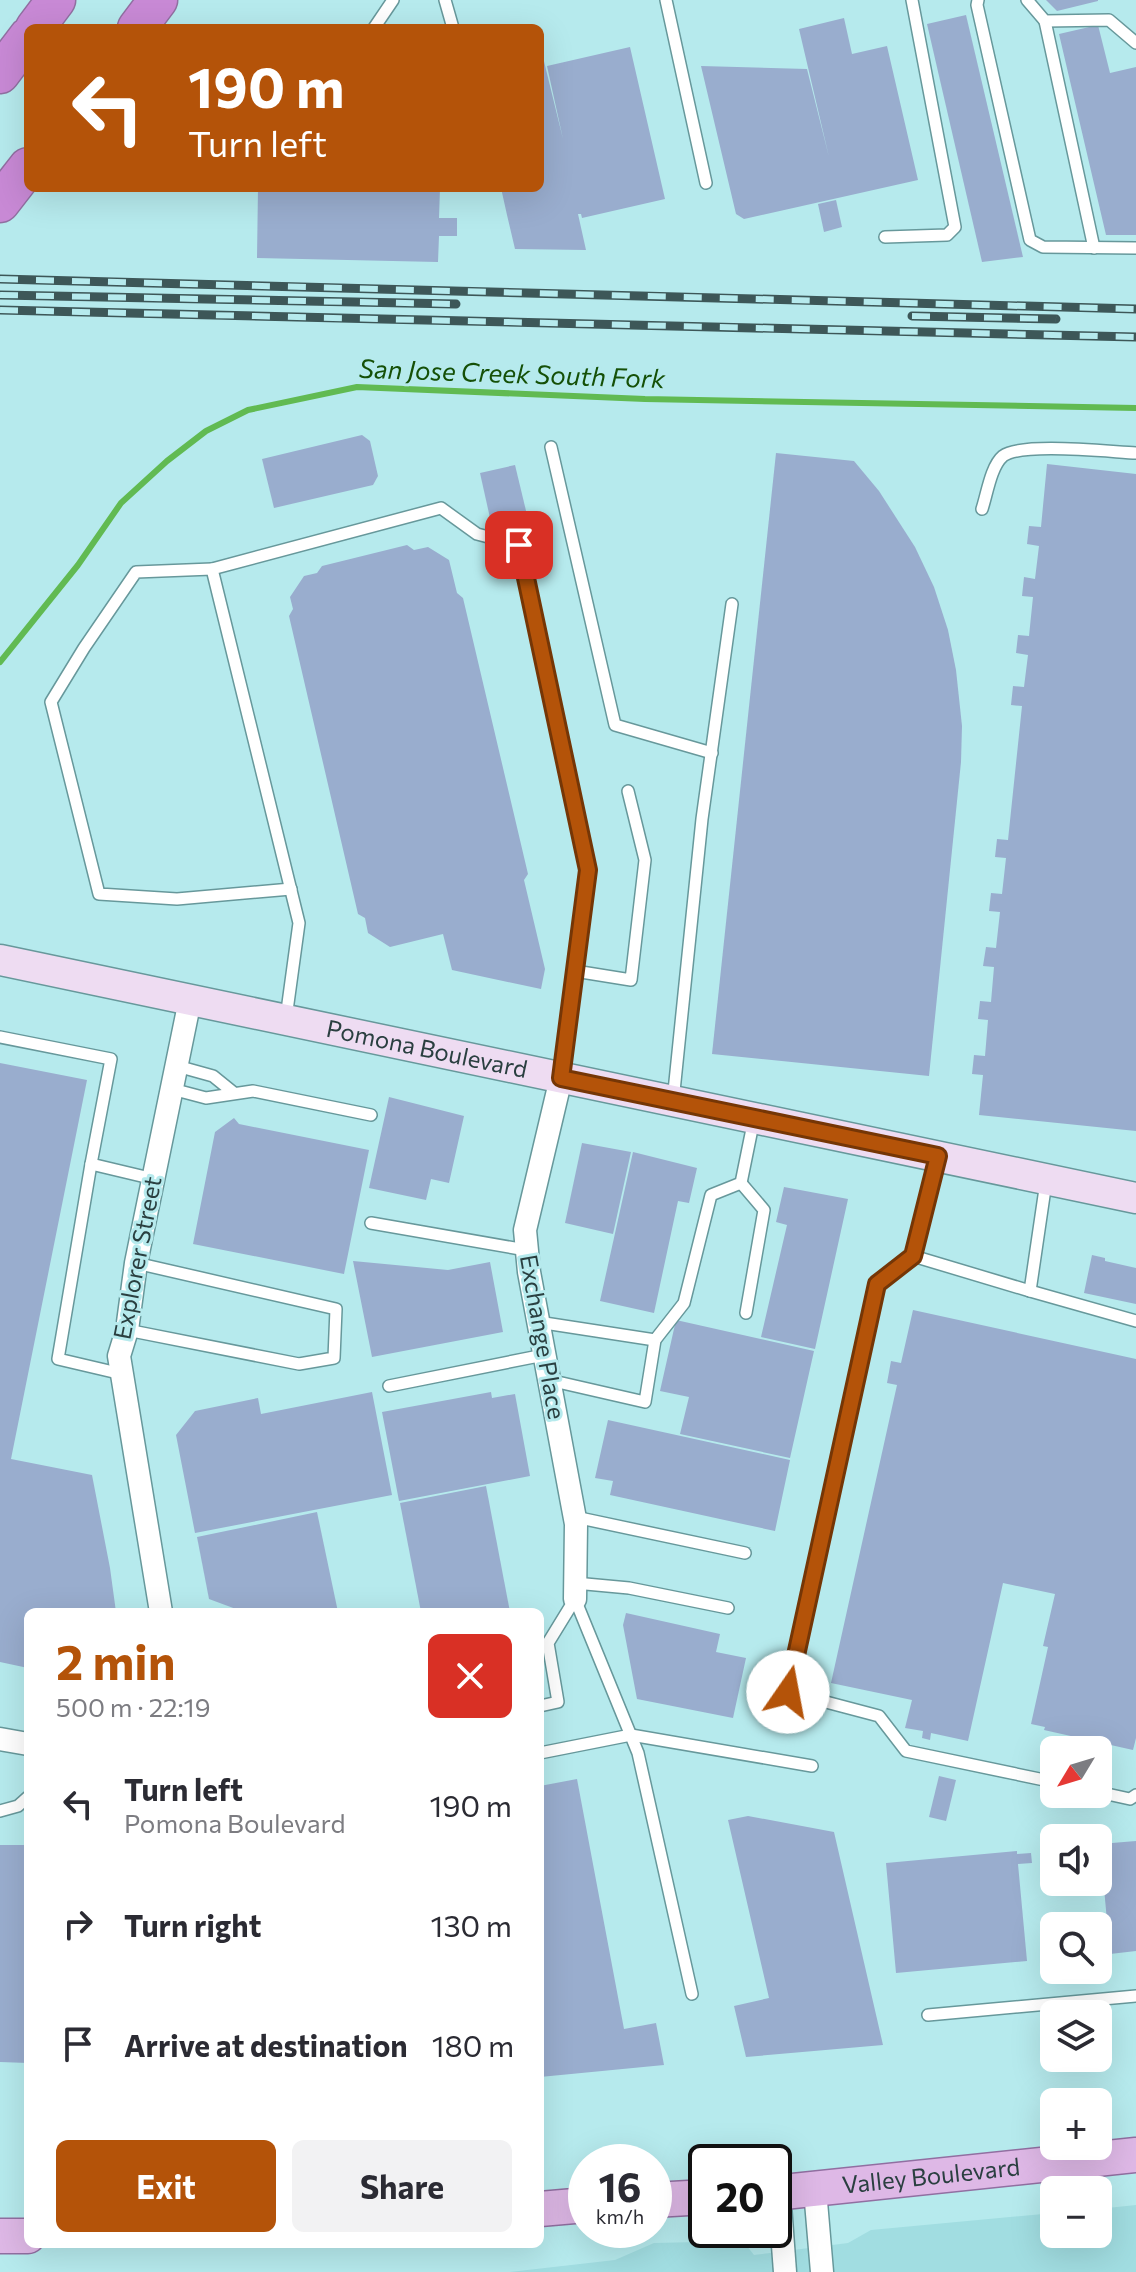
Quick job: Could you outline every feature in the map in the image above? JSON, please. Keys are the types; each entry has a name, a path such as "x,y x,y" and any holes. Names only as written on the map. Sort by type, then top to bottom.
{"highway":[{"path":"38,24 56,0"},
{"path":"140,24 158,0"},
{"path":"0,74 24,42"},
{"path":"0,203 24,172"}],"main road":[{"name":"Valley Boulevard","path":"792,2191 1136,2155"},
{"path":"544,2209 568,2207"},
{"path":"0,2236 24,2236"}],"street":[{"name":"Pomona Boulevard","path":"0,960 1136,1198"},
{"name":"Explorer Street","path":"160,1608 119,1356 127,1330 136,1263 190,1000"},
{"name":"Exchange Place","path":"561,1078 525,1230 538,1322 575,1517 575,1591"},
{"path":"0,1739 24,1743"},
{"path":"815,2190 822,2272"},
{"path":"782,2248 785,2272"}],"lane":[{"path":"377,24 393,0"},
{"path":"445,0 452,24"},
{"path":"666,0 706,183"},
{"path":"885,237 947,235 955,227 912,0"},
{"path":"978,0 1030,240 1043,247 1136,248"},
{"path":"1027,0 1045,21 1094,248"},
{"path":"1045,21 1109,20 1136,43"},
{"path":"551,447 615,725 712,753"},
{"path":"982,509 998,462 1012,452 1084,450 1136,453"},
{"path":"291,889 177,899 99,894 51,702 84,648 136,572 212,569 441,508 477,534 519,545 588,870 561,1078"},
{"path":"212,569 299,923 286,1020"},
{"path":"673,1101 732,604"},
{"path":"575,971 631,980 645,860 628,791"},
{"path":"0,1037 111,1059 58,1359 122,1374"},
{"path":"177,1066 213,1076 234,1093"},
{"path":"172,1089 206,1098 253,1091 371,1115"},
{"path":"741,1183 754,1118"},
{"path":"938,1156 913,1256 877,1284 788,1692 879,1716 906,1751 1040,1779"},
{"path":"91,1164 154,1179"},
{"path":"1030,1291 1047,1179"},
{"path":"741,1183 764,1210 746,1313"},
{"path":"549,1380 645,1402 655,1340 684,1303 711,1195 741,1183"},
{"path":"371,1223 526,1250"},
{"path":"913,1256 1136,1321"},
{"path":"127,1330 299,1364 334,1358 336,1309 136,1263"},
{"path":"538,1322 655,1340"},
{"path":"389,1386 544,1355"},
{"path":"575,1517 745,1553"},
{"path":"575,1591 629,1588 728,1608"},
{"path":"544,1705 558,1702 548,1643 575,1591"},
{"path":"575,1591 638,1753 692,1994"},
{"path":"544,1752 631,1735 812,1766"},
{"path":"1112,1795 1130,1799 1136,1795"},
{"path":"0,1811 18,1806 24,1801"},
{"path":"928,2015 1136,1996"}],"shaded area":[{"path":"1136,2205 1136,2272 510,2272 615,2260 643,2248 672,2248 672,2243 688,2242 688,2248 748,2248 754,2255 848,2243 871,2230 1040,2214 1040,2248 1112,2248 1112,2208"}],"building":[{"path":"1046,0 1098,0 1098,1 1057,11"},
{"path":"966,15 1023,257 982,262 927,24"},
{"path":"844,18 852,54 887,46 918,180 744,219 736,214 701,66 807,69 829,157 799,29"},
{"path":"1098,25 1110,73 1136,67 1136,235 1106,235 1059,34"},
{"path":"630,47 665,199 582,218 578,214 586,250 515,249 502,192 544,192 544,61 563,139 547,66"},
{"path":"258,192 440,192 439,218 457,218 457,236 439,236 438,262 257,258"},
{"path":"836,200 842,227 824,232 818,204"},
{"path":"362,435 370,441 378,476 373,485 274,508 262,459"},
{"path":"776,453 854,461 879,491 915,547 934,587 948,630 962,726 961,762 929,1076 712,1054"},
{"path":"1047,464 1136,474 1136,1131 979,1115 983,1075 972,1074 974,1055 985,1056 988,1020 978,1019 980,1001 991,1002 994,967 983,966 986,947 996,948 1000,912 989,911 991,893 1002,894 1006,858 995,857 997,839 1008,840 1022,706 1011,705 1013,686 1024,687 1028,655 1016,653 1018,635 1029,636 1033,597 1022,596 1024,577 1035,579 1039,546 1027,544 1029,526 1041,527"},
{"path":"515,465 528,519 492,527 480,473"},
{"path":"407,545 414,550 428,547 449,560 457,593 463,598 528,874 524,880 545,969 541,989 452,970 443,934 390,947 368,933 365,918 358,914 289,616 293,609 290,597 304,576 317,573 322,566"},
{"path":"0,1063 87,1080 11,1459 92,1475 115,1608 24,1608 24,1667 0,1662"},
{"path":"389,1097 464,1116 449,1183 431,1179 426,1200 369,1188"},
{"path":"234,1118 239,1124 369,1150 344,1274 193,1244 215,1132"},
{"path":"582,1143 631,1152 613,1234 565,1223"},
{"path":"633,1152 697,1168 689,1203 678,1201 654,1313 600,1301"},
{"path":"784,1187 848,1199 815,1349 761,1337 787,1225 776,1222"},
{"path":"1092,1255 1136,1268 1136,1304 1084,1293"},
{"path":"353,1261 448,1270 490,1262 503,1332 372,1357"},
{"path":"913,1310 1136,1359 1136,1738 1133,1750 1112,1745 1112,1736 1071,1736 1031,1724 1048,1647 1043,1646 1055,1594 1003,1583 968,1741 931,1733 930,1740 922,1738 923,1731 905,1728 912,1700 831,1683 897,1385 887,1383 891,1361 901,1363"},
{"path":"676,1320 814,1351 790,1458 680,1434 689,1397 660,1391"},
{"path":"372,1392 392,1495 195,1533 176,1435 195,1411 258,1398 261,1414"},
{"path":"491,1392 492,1398 515,1394 530,1476 399,1501 382,1412"},
{"path":"608,1420 790,1460 775,1531 610,1495 613,1481 595,1478"},
{"path":"486,1486 509,1608 420,1608 400,1503"},
{"path":"317,1512 337,1608 233,1608 209,1599 197,1537"},
{"path":"626,1613 720,1634 716,1652 746,1658 733,1718 637,1699 623,1625"},
{"path":"939,1776 956,1780 946,1821 929,1817"},
{"path":"577,1779 624,2029 656,2023 664,2065 544,2077 544,1785"},
{"path":"748,1816 834,1832 883,2045 746,2057 734,2006 769,1998 728,1820"},
{"path":"1136,1841 1136,1951 1112,1954 1112,1912 1106,1912 1105,1896 1112,1896 1112,1843"},
{"path":"0,1845 24,1845 24,2063 0,2062"},
{"path":"1017,1851 1017,1854 1031,1853 1032,1863 1018,1864 1027,1961 896,1973 886,1863"}],"waterway":[{"name":"San Jose Creek South Fork","path":"0,662 78,565 121,503 206,431 248,410 357,387 645,399 1136,408"}],"railway":[{"path":"0,279 1136,309"},
{"path":"0,295 456,304"},
{"path":"0,310 1136,337"},
{"path":"912,316 1056,319"}],"route":[{"path":"519,545 588,870 561,1078 938,1156 913,1256 877,1284 788,1692"}]}
